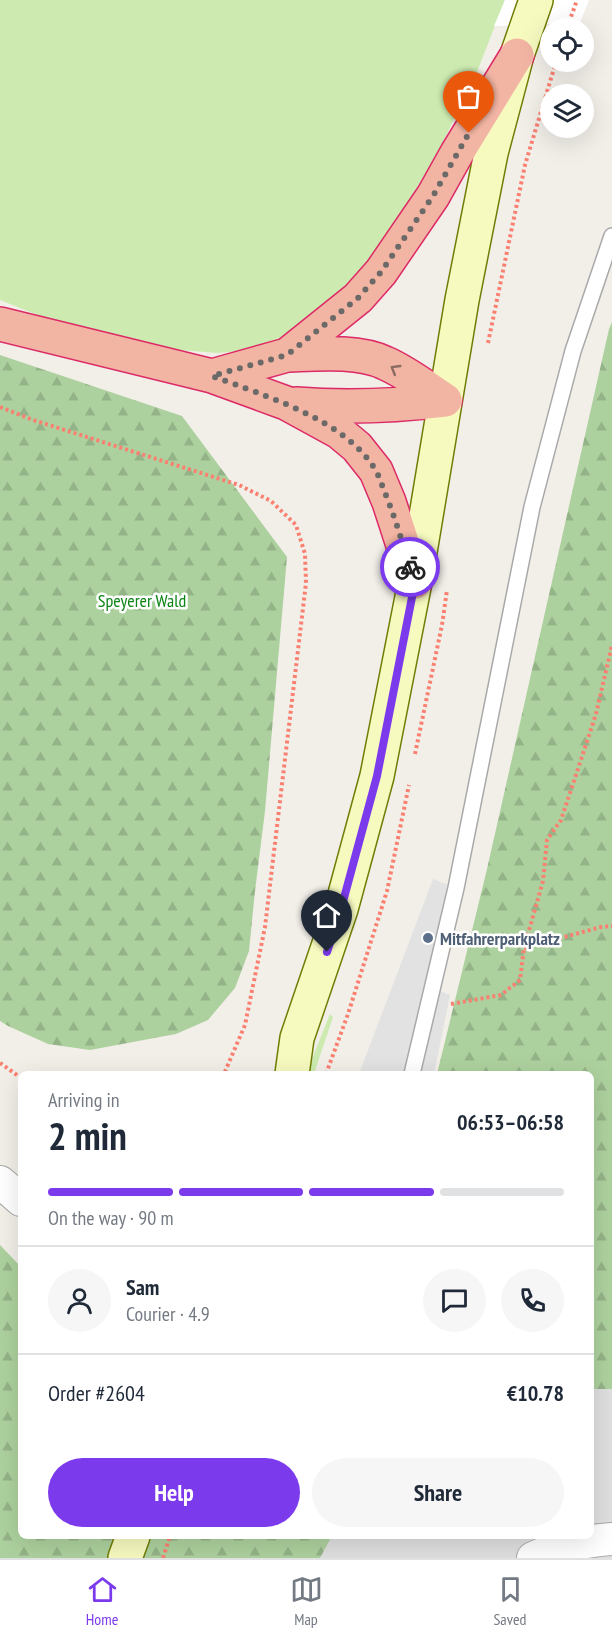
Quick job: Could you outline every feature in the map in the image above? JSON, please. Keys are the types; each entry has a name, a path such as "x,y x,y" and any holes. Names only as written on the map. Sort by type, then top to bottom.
{"highway":[{"path":"287,355 358,298 381,272 433,196 526,26"},
{"path":"0,324 212,376 286,403 339,432 357,447 376,471 389,502 415,582"},
{"path":"212,376 287,355 332,354 384,362 445,400"},
{"path":"286,403 330,407 445,400"}],"main road":[{"path":"292,1071 297,1038 341,909 377,776 415,582 462,300 491,153 526,26"},
{"path":"270,1071 297,1038"},
{"path":"122,1558 125,1539"},
{"path":"122,1558 132,1539"}],"street":[{"path":"0,1169 18,1175"},
{"path":"0,1182 18,1197"},
{"path":"533,1558 586,1541 612,1539"}],"lane":[{"path":"413,1071 458,876 532,507 573,351 612,236"}],"path":[{"path":"570,18 577,0"},
{"path":"0,407 33,420 239,485 271,501 296,525 305,554 306,583 264,927 245,1025 225,1071"},
{"path":"428,1008 501,995 520,980 524,948 543,881 547,840 561,819 573,784 596,714 612,645"},
{"path":"524,948 612,926"},
{"path":"0,1063 18,1076"},
{"path":"163,1558 169,1539"}],"shaded area":[{"name":"Mitfahrerparkplatz","path":"433,879 456,888 433,988 450,995 435,1071 360,1071"},
{"path":"594,1389 612,1389 612,1558 320,1558 330,1539 594,1539"}],"green space":[{"path":"0,0 505,0 477,72 441,146 377,257 337,302 283,340 253,350 218,353 179,350 45,318 0,300"},
{"path":"612,322 612,1389 594,1389 594,1071 438,1071 487,869"},
{"name":"Speyerer Wald","path":"0,355 182,416 287,557 265,811 249,951 235,988 208,1020 176,1034 90,1050 48,1044 0,1021"},
{"path":"330,1014 333,1017 315,1071 307,1071"},
{"path":"0,1245 18,1264 18,1539 330,1539 320,1558 0,1558"}],"pier":[{"path":"505,0 589,0 582,18 540,18 540,24 494,26"}],"way so far":[{"path":"410,567 389,502 376,471 357,447 339,432 286,403 212,376 287,355 358,298 381,272 433,196 469,133"}],"place":[{"name":"Mitfahrerparkplatz","path":"428,938"}],"route":[{"path":"327,952 377,776 415,582 410,567"}]}
